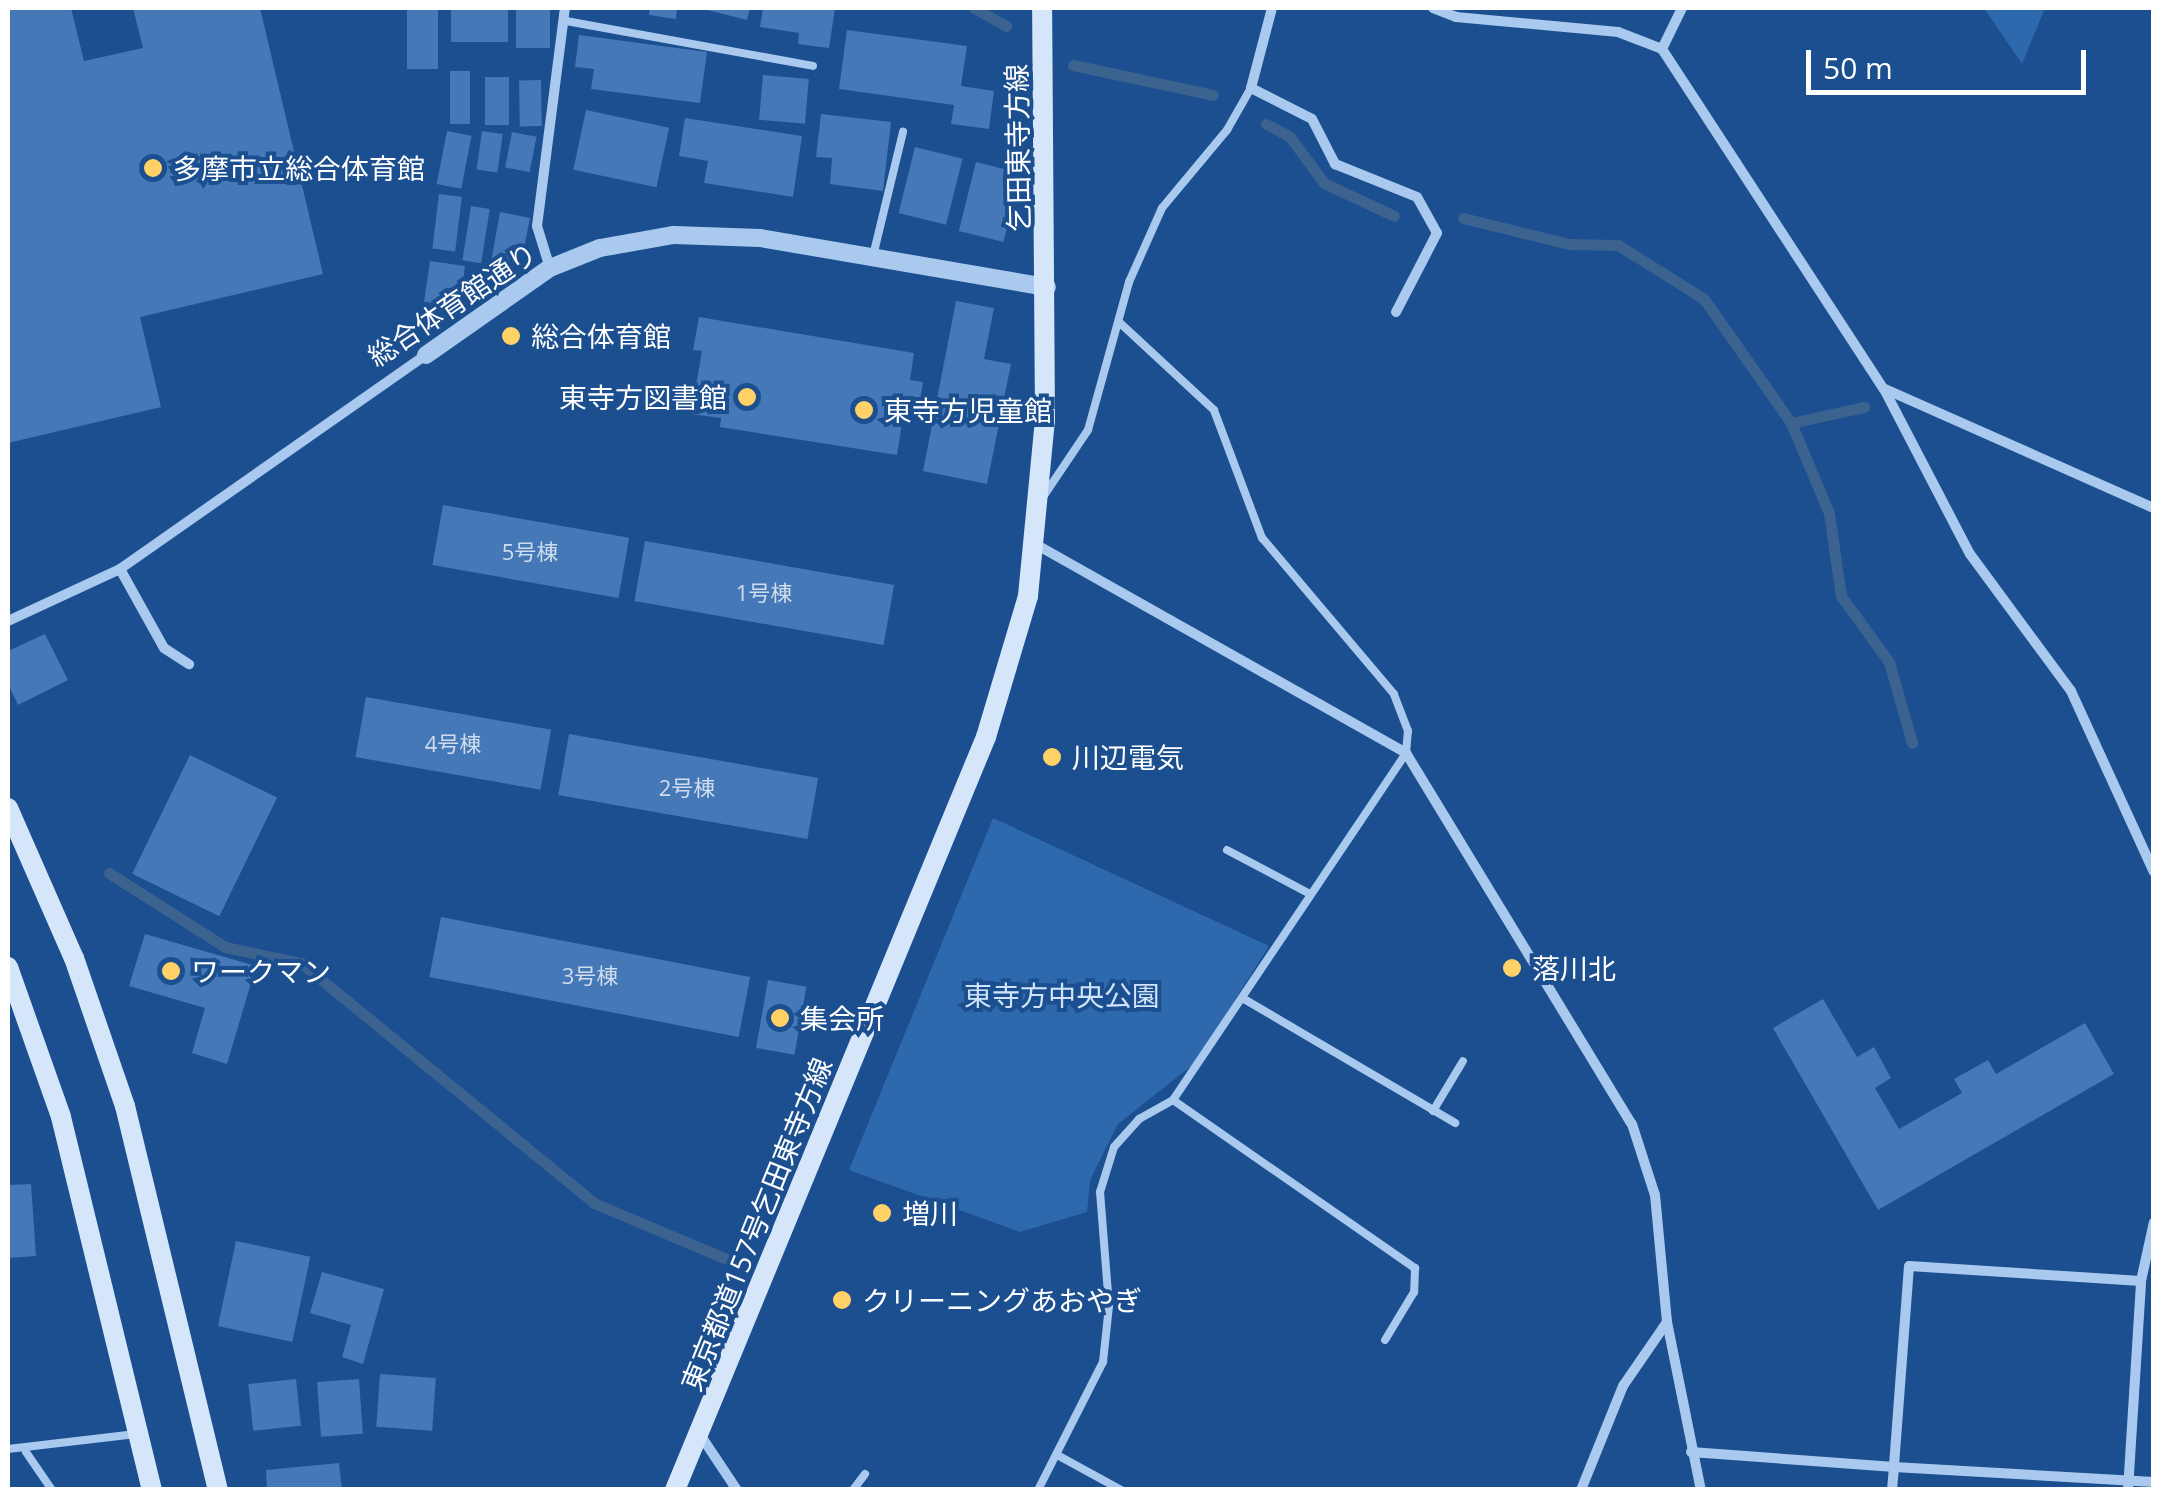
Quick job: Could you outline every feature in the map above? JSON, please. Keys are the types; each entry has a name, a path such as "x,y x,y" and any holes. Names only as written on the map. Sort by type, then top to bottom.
{"main road":[{"name":"乞田東寺方線","path":"1042,8 1047,287"},
{"name":"東京都道157号乞田東寺方線","path":"675,1490 986,737 1037,545 1047,287"},
{"path":"8,808 74,958 125,1106 218,1490"},
{"path":"8,967 61,1118 152,1490"}],"street":[{"path":"550,268 537,226 565,8"},
{"path":"1272,8 1251,88 1312,119 1335,164 1417,198 1437,232 1396,312"},
{"path":"1433,8 1456,17 1618,32 1662,48 1884,388 1970,554 2071,691 2154,872"},
{"path":"1662,48 1682,8"},
{"name":"総合体育館通り","path":"8,622 120,569 550,268 632,240 713,232 1047,287"},
{"path":"1884,388 2154,508"},
{"path":"1037,545 1406,753 1632,1124 1655,1195 1667,1322 1690,1452 1701,1490"},
{"path":"120,569 164,648 189,664"},
{"path":"2129,1485 2140,1281 2154,1222"},
{"path":"1892,1490 1909,1266 2140,1281"},
{"path":"1580,1490 1624,1386 1667,1322"},
{"path":"699,1434 737,1490"},
{"path":"1690,1452 2129,1485 2154,1482"}],"lane":[{"path":"566,20 813,66"},
{"path":"1041,499 1088,430 1129,282 1162,208 1226,130 1251,88"},
{"path":"872,260 902,132"},
{"path":"1038,1490 1060,1456 1103,1362 1109,1306 1100,1192 1104,1177 1126,1133 1174,1100 1244,999 1406,753 1408,731 1394,694 1262,538 1214,410 1120,323"},
{"path":"1227,850 1310,894"},
{"path":"1244,999 1455,1123"},
{"path":"1434,1110 1463,1061"},
{"path":"1174,1100 1415,1268 1414,1292 1385,1340"},
{"path":"8,1449 26,1452 139,1434"},
{"path":"26,1452 52,1490"},
{"path":"1060,1456 1121,1490"},
{"path":"853,1490 865,1474"}],"green space":[{"path":"1984,8 2045,8 2022,64"},
{"name":"東寺方中央公園","path":"993,818 1269,946 1195,1063 1118,1124 1090,1180 1087,1212 1020,1232 849,1170"}],"building":[{"name":"多摩市立総合体育館","path":"8,8 71,8 84,61 143,48 133,8 260,8 323,274 140,317 161,407 8,443"},
{"path":"407,8 438,8 438,69 407,69"},
{"path":"451,8 508,8 508,42 451,42"},
{"path":"516,8 550,8 550,48 516,48"},
{"path":"650,8 677,8 676,19 649,15"},
{"path":"699,8 750,8 747,20"},
{"path":"763,8 835,8 829,48 798,44 799,33 760,27"},
{"path":"847,30 967,46 961,86 994,91 989,129 951,124 954,105 839,89"},
{"path":"579,35 707,52 700,103 591,89 594,69 575,67"},
{"path":"450,71 470,71 470,124 450,124"},
{"path":"763,75 809,79 805,124 759,120"},
{"path":"485,77 509,77 509,125 485,125"},
{"path":"519,80 541,80 542,126 520,126"},
{"path":"586,110 669,128 656,187 573,170"},
{"path":"821,114 891,122 883,191 830,184 832,158 816,157"},
{"path":"685,118 802,136 793,197 704,183 708,161 679,156"},
{"path":"447,131 472,136 461,189 437,184"},
{"path":"482,131 503,134 497,173 477,170"},
{"path":"512,132 537,137 530,172 505,167"},
{"path":"915,147 963,159 946,225 899,213"},
{"path":"976,162 1021,173 1003,242 959,231"},
{"path":"439,194 462,197 455,251 432,249"},
{"path":"471,206 490,209 481,263 462,260"},
{"path":"500,212 530,218 524,248 504,264 491,262"},
{"path":"430,261 465,266 462,290 448,288 446,305 424,302"},
{"path":"956,301 994,308 984,359 1011,364 987,484 923,471"},
{"path":"699,317 914,353 910,380 923,382 919,408 905,405 897,455 720,427 721,418 691,414 702,351 693,350"},
{"path":"443,505 629,538 619,598 432,565"},
{"path":"645,541 894,585 884,645 634,601"},
{"path":"45,634 68,680 18,705 8,684 8,651"},
{"path":"366,697 551,730 541,790 355,757"},
{"path":"569,734 818,778 807,839 558,795"},
{"path":"190,755 277,798 219,916 132,874"},
{"path":"441,917 750,977 739,1037 429,977"},
{"path":"145,934 256,966 227,1064 192,1053 205,1008 129,986"},
{"name":"集会所","path":"768,980 806,987 794,1055 756,1048"},
{"path":"1823,999 1857,1057 1874,1047 1891,1078 1875,1088 1899,1129 1962,1093 1954,1079 1988,1060 1996,1074 2085,1023 2114,1074 1878,1210 1773,1028"},
{"path":"31,1184 36,1256 8,1258 8,1185"},
{"path":"236,1241 310,1257 292,1342 218,1326"},
{"path":"322,1272 384,1289 363,1364 342,1357 351,1325 310,1313"},
{"path":"380,1374 436,1378 432,1431 376,1427"},
{"path":"296,1379 301,1426 253,1431 248,1384"},
{"path":"359,1379 363,1434 321,1437 317,1382"},
{"path":"339,1463 342,1490 267,1490 266,1470"}],"waterway":[{"path":"974,8 1006,26"},
{"path":"1073,65 1213,95"},
{"path":"1266,124 1290,137 1324,183 1394,216"},
{"path":"1463,218 1569,244 1618,245 1704,299 1791,423 1829,513 1841,596 1889,662 1912,743"},
{"path":"1791,423 1864,407"},
{"path":"109,873 225,947 301,963 594,1203 729,1260"}],"place":[{"name":"多摩市立総合体育館","path":"153,168"},
{"name":"総合体育館","path":"511,336"},
{"name":"東寺方図書館","path":"747,397"},
{"name":"東寺方児童館","path":"864,410"},
{"name":"川辺電気","path":"1052,757"},
{"name":"落川北","path":"1512,968"},
{"name":"ワークマン","path":"171,971"},
{"name":"集会所","path":"780,1018"},
{"name":"増川","path":"882,1213"},
{"name":"クリーニングあおやぎ","path":"842,1300"}]}
